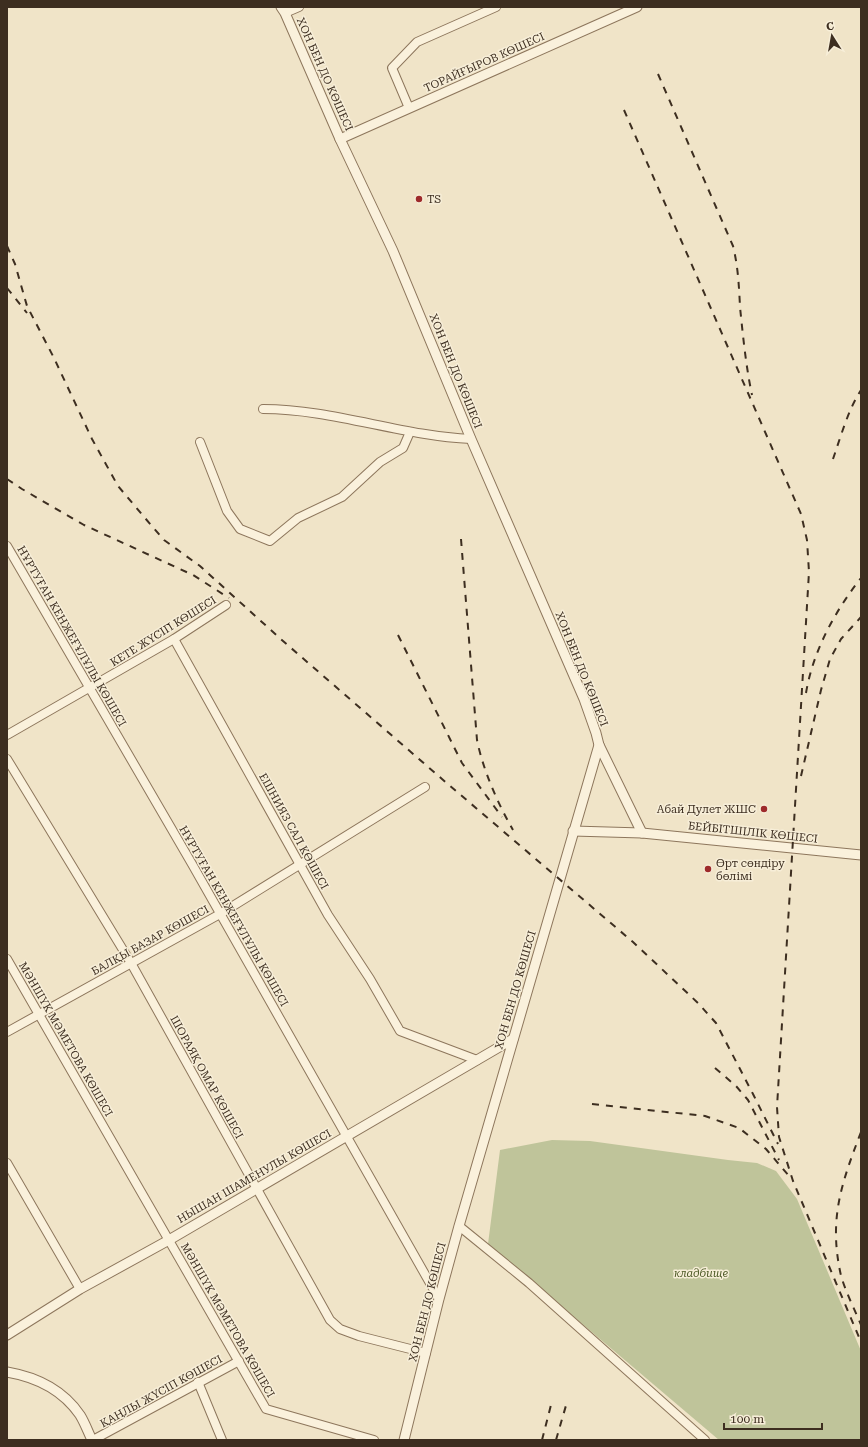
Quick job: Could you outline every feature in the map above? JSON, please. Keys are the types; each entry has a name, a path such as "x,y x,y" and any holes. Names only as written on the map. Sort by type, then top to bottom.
{"street":[{"path":"283,10 299,7"},
{"path":"409,108 392,68 417,42 496,7"},
{"name":"ТОРАЙҒЫРОВ КӨШЕСІ","path":"340,139 637,7"},
{"name":"ХОН БЕН ДО КӨШЕСІ","path":"283,10 340,139 393,251 471,439 584,699 599,745 459,1226 404,1440"},
{"path":"263,409 287,409 410,432 451,438 471,439"},
{"path":"200,442 227,511 240,529 270,541 298,518 342,497 380,462 403,448 410,432"},
{"name":"НҰРТУҒАН КЕНЖЕҒҰЛҰЛЫ КӨШЕСІ","path":"7,546 220,914 439,1299"},
{"name":"КЕТЕ ЖҮСІП КӨШЕСІ","path":"7,735 174,639 226,605"},
{"name":"ЕШНИЯЗ САЛ КӨШЕСІ","path":"174,639 328,915 370,979 400,1031 477,1060"},
{"path":"599,745 642,833"},
{"name":"ШОРАЯҚ ОМАР КӨШЕСІ","path":"7,758 131,963 330,1320 340,1329 359,1336 426,1353"},
{"name":"БАЛҚЫ БАЗАР КӨШЕСІ","path":"7,1032 220,914 424,787"},
{"name":"БЕЙБІТШІЛІК КӨШЕСІ","path":"573,831 642,833 861,855"},
{"name":"МӘНШҮК МӘМЕТОВА КӨШЕСІ","path":"7,959 266,1409 374,1440"},
{"name":"НЫШАН ШАМЕНУЛЫ КӨШЕСІ","path":"7,1335 80,1289 169,1240 513,1039"},
{"path":"7,1163 80,1289"},
{"path":"459,1226 529,1283 705,1440"},
{"name":"ҚАҢЛЫ ЖҮСІП КӨШЕСІ","path":"93,1440 239,1361"},
{"path":"7,1372 19,1374 39,1381 54,1389 69,1401 80,1416 93,1440"},
{"path":"198,1382 222,1440"}],"green space":[{"name":"кладбище","path":"552,1140 590,1141 757,1163 776,1171 797,1199 861,1351 861,1440 719,1440 488,1244 500,1150"}],"railway":[{"path":"658,74 733,246 739,284 745,351 752,395"},
{"path":"624,110 801,514 807,540 809,572 777,1107 779,1137 793,1181 861,1342"},
{"path":"7,246 15,264 27,306 54,358 92,439 118,486 145,518 164,540 200,566 283,641 633,942 698,1003 716,1023 778,1144"},
{"path":"7,288 27,313"},
{"path":"833,459 842,432 856,398 861,390"},
{"path":"7,479 84,525 193,575 229,598"},
{"path":"461,539 477,740 483,763 492,786 513,830"},
{"path":"806,693 809,677 826,632 842,604 861,578"},
{"path":"801,776 821,690 830,659 841,639 861,617"},
{"path":"398,635 462,763 502,817"},
{"path":"715,1068 736,1086 748,1100 779,1160"},
{"path":"592,1104 705,1116 739,1128 766,1149 789,1176"},
{"path":"861,1132 848,1167 839,1200 836,1234 840,1271 846,1291 861,1325"},
{"path":"542,1440 552,1401"},
{"path":"556,1440 567,1402"}],"place":[{"name":"TS","path":"419,199"},
{"name":"Абай Дулет ЖШС","path":"764,809"},
{"name":"Өрт сөндіру бөлімі","path":"708,869"}]}
